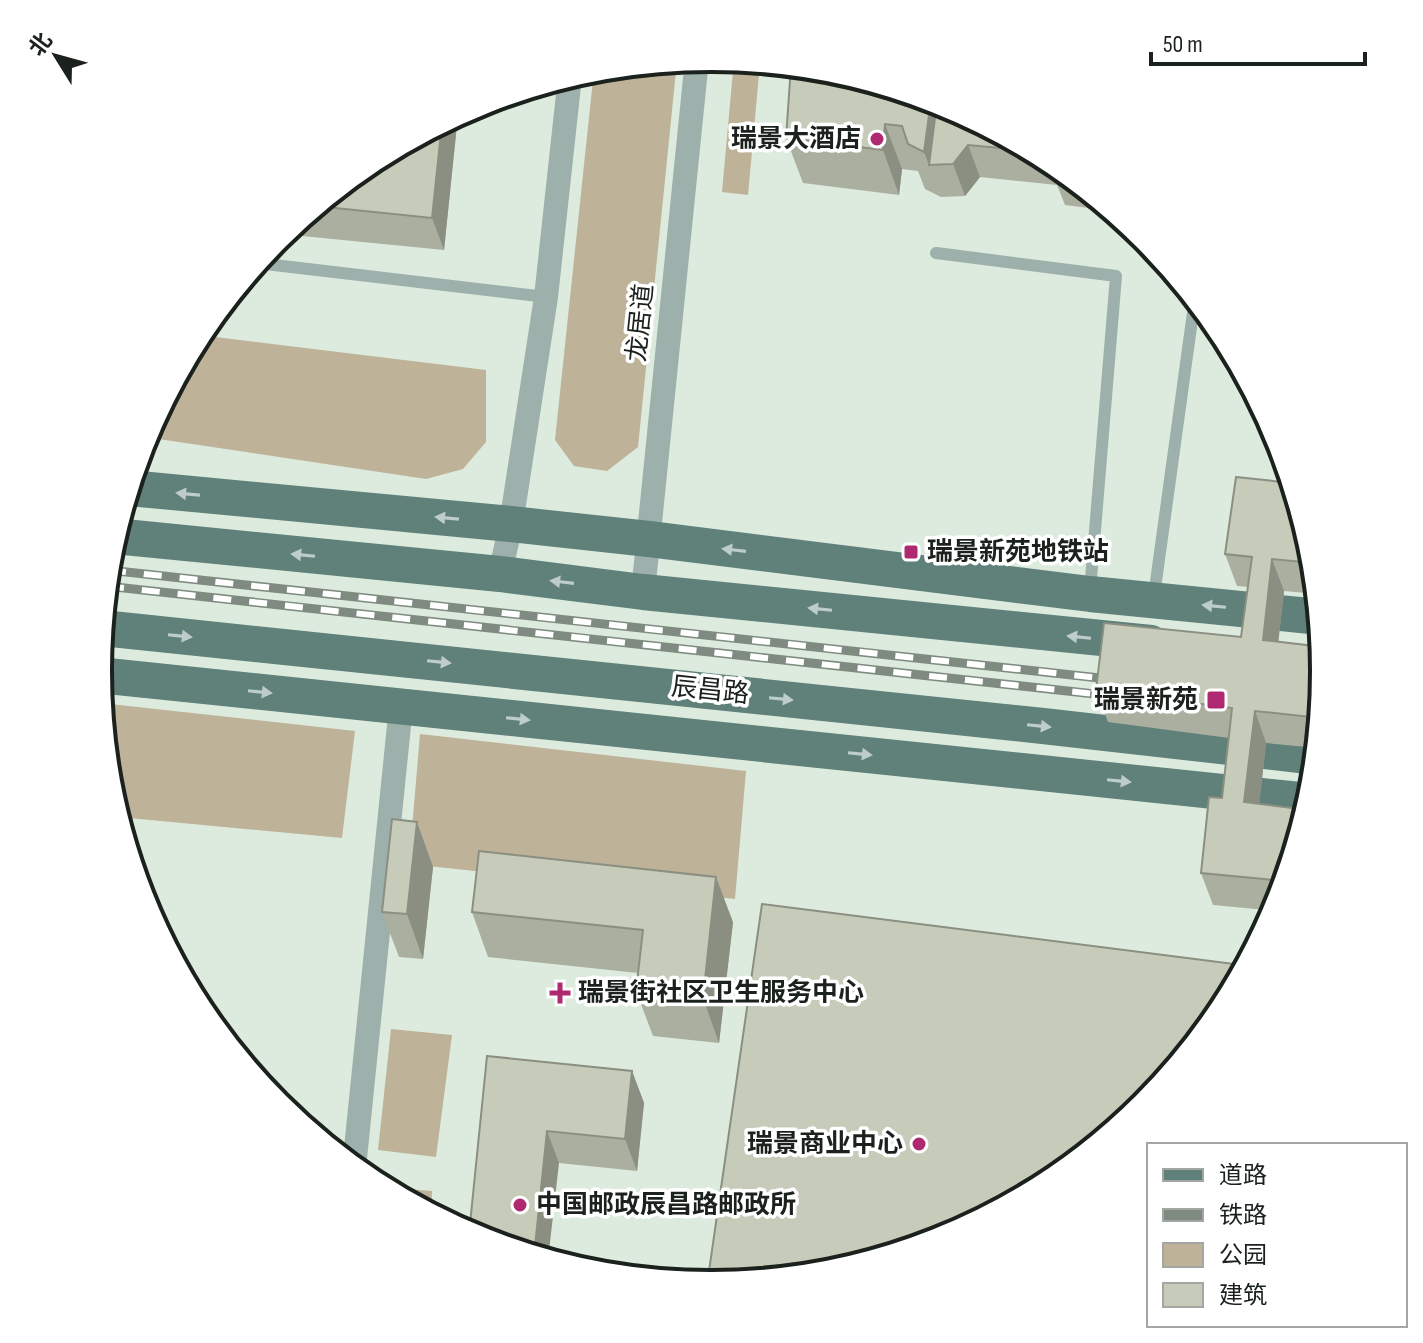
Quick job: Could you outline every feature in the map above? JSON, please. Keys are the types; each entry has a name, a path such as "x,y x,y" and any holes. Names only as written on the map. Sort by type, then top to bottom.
{"main road":[{"path":"141,489 511,524 1090,594 1308,616"},
{"path":"128,537 1177,646"},
{"name":"辰昌路","path":"113,629 1305,756"},
{"path":"112,676 1297,800"}],"street":[{"name":"龙居道","path":"643,592 696,72"},
{"path":"500,574 511,524 546,297 569,89"},
{"path":"355,1153 401,706"}],"lane":[{"path":"936,253 1116,276 1090,594"},
{"path":"272,265 546,297"},
{"path":"1153,600 1193,315"}],"green space":[{"path":"676,73 638,447 607,471 574,466 555,440 592,85"},
{"path":"733,73 759,74 748,195 722,192"},
{"path":"214,337 486,370 486,442 463,469 426,479 159,439 192,372"},
{"path":"113,704 355,731 342,838 130,818 117,750"},
{"path":"420,734 746,771 735,899 409,864"},
{"path":"391,1029 452,1035 436,1157 378,1150"},
{"path":"409,1189 432,1191 432,1201"}],"building":[{"path":"790,77 867,92 929,114 924,152 908,144 902,126 885,124 883,150 786,138"},
{"path":"935,116 1004,148 968,145 953,164 929,165"},
{"path":"441,137 432,218 332,208 378,173"},
{"path":"1236,477 1280,482 1300,562 1272,559 1263,640 1310,646 1311,672 1309,717 1255,711 1244,802 1295,808 1273,880 1201,873 1209,797 1222,798 1232,708 1096,690 1104,623 1241,637 1252,557 1225,554"},
{"path":"392,819 417,822 407,914 382,912"},
{"path":"479,851 716,877 703,998 636,991 643,930 472,912"},
{"name":"瑞景商业中心","path":"762,904 1235,964 1187,1036 1135,1095 1076,1147 1011,1191 941,1225 867,1251 790,1266 709,1271"},
{"name":"中国邮政辰昌路邮政所","path":"487,1056 632,1071 625,1139 547,1131 535,1244 470,1220"}],"railway":[{"path":"121,571 1118,680"},
{"path":"118,587 1104,695"}],"place":[{"name":"瑞景大酒店","path":"877,139"},
{"name":"瑞景新苑地铁站","path":"911,552"},
{"name":"瑞景新苑","path":"1216,700"},
{"name":"瑞景街社区卫生服务中心","path":"560,993"},
{"name":"瑞景商业中心","path":"919,1144"},
{"name":"中国邮政辰昌路邮政所","path":"520,1205"}]}
